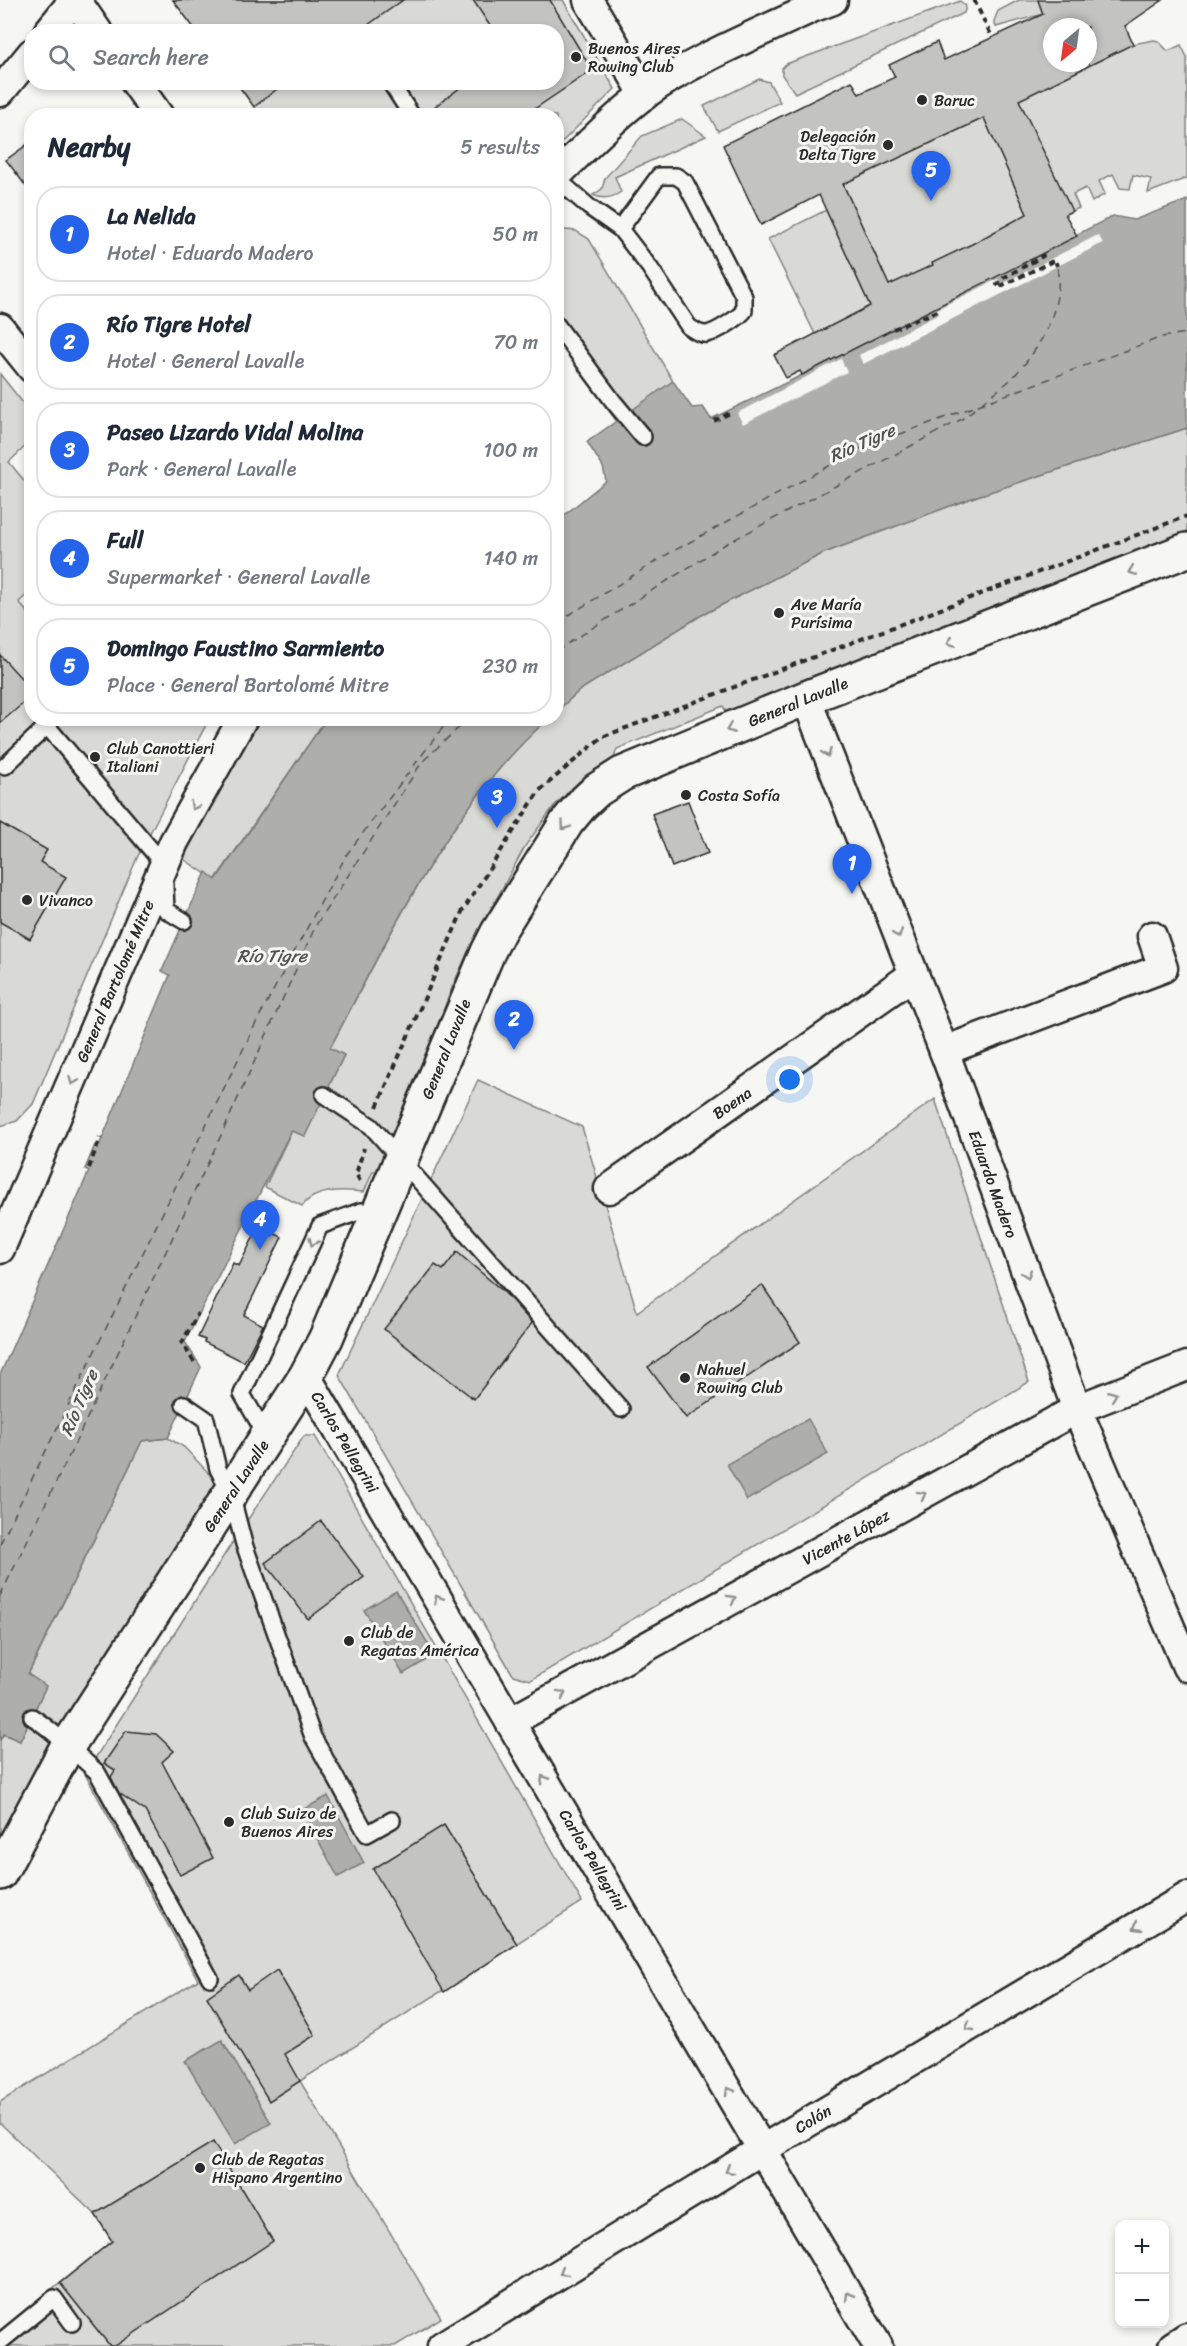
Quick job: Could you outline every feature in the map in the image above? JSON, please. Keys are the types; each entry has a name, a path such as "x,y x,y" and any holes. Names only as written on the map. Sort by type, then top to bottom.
{"street":[{"path":"55,24 75,0 92,24"},
{"path":"588,0 645,95"},
{"path":"564,169 607,126 645,95 694,64 833,0"},
{"path":"0,92 24,63"},
{"path":"141,90 153,108"},
{"path":"0,328 24,358"},
{"name":"General Lavalle","path":"0,1873 67,1747 231,1494 306,1376 327,1338 370,1211 400,1160 475,979 498,932 567,822 582,804 597,790 622,774 806,698 1187,550"},
{"name":"Eduardo Madero","path":"806,698 944,1051 1077,1409 1187,1667"},
{"name":"General Bartolomé Mitre","path":"0,1249 8,1203 174,842 239,726"},
{"path":"944,1051 1163,968 1152,936"},
{"name":"Boena","path":"609,1190 914,975"},
{"name":"Vicente López","path":"510,1722 1077,1409 1187,1366"},
{"name":"Carlos Pellegrini","path":"306,1376 878,2346"},
{"name":"Colón","path":"442,2346 763,2149 1187,1898"},
{"path":"1173,2346 1187,2337"}],"lane":[{"path":"395,90 407,108"},
{"path":"564,184 589,207 620,229 650,268 689,327 707,334 738,318 744,311 744,297 685,182 676,176 659,176 620,229"},
{"path":"564,335 613,401 643,436"},
{"path":"5,766 47,726 164,866 166,910 184,921"},
{"path":"324,1095 371,1126 621,1409"},
{"path":"267,1437 242,1394 320,1226 370,1211"},
{"path":"184,1404 206,1419 218,1468 231,1494 244,1544 313,1737 367,1834 392,1820"},
{"path":"32,1717 52,1730 67,1747 97,1772 210,1978"},
{"path":"0,2342 54,2298 72,2323"}],"path":[{"path":"974,0 992,38"},
{"path":"1042,254 1043,256 996,286 999,287 1055,260 1057,266"},
{"path":"893,329 938,311"},
{"path":"714,421 730,413"},
{"path":"370,1211 356,1174 376,1108 462,912 539,791 602,737 1187,516"},
{"path":"88,1168 100,1137"},
{"path":"194,1362 182,1343 198,1313"}],"shaded area":[{"name":"Buenos Aires Rowing Club","path":"173,0 563,0 615,89 564,140 564,108 256,108 241,90 564,90 564,24 192,24"},
{"path":"1019,0 1038,0 1043,14 996,27 994,21 998,11"},
{"path":"960,1 966,6 964,13 795,93 782,75 782,68 786,64"},
{"path":"1154,40 1168,51 1181,45 1187,57 1187,178 1148,193 1151,179 1133,175 1130,189 1120,188 1113,174 1099,181 1105,194 1092,202 1086,188 1073,194 1079,208 1065,214 1009,105 1076,72 1097,72 1097,62 1133,44"},
{"path":"759,79 769,82 780,102 718,131 704,106"},
{"path":"984,118 1033,227 894,297 843,184"},
{"path":"682,119 706,136 615,177 621,192 618,194 604,198 593,195 602,189 605,178 642,136"},
{"path":"826,210 870,306 815,334 768,239"},
{"path":"564,230 576,231 589,239 673,381 617,422 564,348"},
{"name":"Club Canottieri Italiani","path":"0,374 24,404 24,448 9,462 24,480 24,597 19,602 24,608 24,726 205,726 137,858 33,1104 17,1121 0,1126"},
{"path":"1187,428 1187,535 805,679 727,714 723,706 617,749 612,764 570,791 554,806 526,845 472,943 453,985 382,1171 373,1171 364,1192 322,1193 302,1206 265,1187 292,1130 305,1135 344,1055 330,1048 425,873 481,791 513,753 541,726 564,726 564,705 580,690 700,616 824,553 977,496"},
{"path":"254,726 321,726 215,880 182,858"},
{"name":"Nahuel Rowing Club","path":"478,1080 582,1127 637,1312 935,1099 1029,1382 531,1680 513,1675 339,1375"},
{"path":"304,1436 315,1436 582,1902 300,2081 441,2318 395,2346 0,2346 0,2330 112,2241 95,2214 0,2123 0,2102 198,1980 85,1774 230,1546"},
{"path":"168,1438 184,1447 218,1483 0,1842 0,1740 3,1734 20,1741 46,1686 28,1675 142,1441"}],"water":[{"name":"Río Tigre","path":"1187,200 1187,428 977,496 824,553 700,616 580,690 564,705 564,515 606,481 603,467 587,442 673,381 692,408 703,407 711,419 1113,216 1134,220"},
{"name":"Río Tigre","path":"321,726 541,726 513,753 452,831 425,873 376,961 330,1048 344,1055 305,1136 291,1131 185,1342 201,1367 168,1438 142,1441 28,1674 46,1686 20,1741 4,1734 0,1740 0,1375 89,1171 85,1169 95,1145 99,1146 170,975 162,971 206,872 216,880"},
{"path":"808,1419 828,1454 747,1500 727,1464"},
{"path":"396,1591 435,1655 403,1674 364,1610"},
{"path":"328,1796 364,1863 338,1877 302,1810"},
{"path":"222,2040 271,2123 235,2144 185,2061"}],"pier":[{"path":"1098,235 1103,243 863,364 859,355 939,314 937,309 998,279 1001,284"},
{"path":"841,359 847,372 743,424 737,413"}],"building":[{"path":"173,0 403,0 369,24 191,24"},
{"path":"473,0 550,0 592,70 564,89 564,24 489,24"},
{"path":"1038,0 1163,0 1125,26 1133,44 1097,62 1097,18 1043,18 1043,72 1076,72 1019,100 1072,211 1065,214 1077,236 802,375 800,371 786,378 774,355 870,306 819,195 761,225 723,145 852,81 859,94 895,77 889,65 937,42 944,60 1043,14","holes":["984,118 1027,214 932,263 933,265 889,285 843,184"]},
{"path":"242,90 276,90 254,107"},
{"path":"457,90 562,90 536,108 433,108"},
{"path":"24,147 24,184 6,160"},
{"path":"0,655 24,681 24,703 0,723"},
{"path":"688,801 708,853 672,867 652,814"},
{"name":"Vivanco","path":"0,823 47,850 40,862 66,877 30,939 0,922"},
{"path":"259,1226 282,1237 244,1315 263,1325 244,1362 198,1337 233,1263 239,1266"},
{"path":"457,1252 505,1293 532,1323 474,1399 384,1329 435,1265 443,1270"},
{"path":"762,1285 800,1342 686,1418 648,1367"},
{"path":"321,1521 364,1577 308,1619 265,1563"},
{"path":"126,1731 156,1734 174,1751 162,1762 213,1858 180,1875 145,1811 119,1793 111,1777 115,1770 104,1763"},
{"path":"444,1825 517,1944 444,1992 373,1869"},
{"path":"277,1970 315,2035 285,2054 300,2081 269,2101 207,1997 239,1975 248,1990"},
{"path":"213,2142 273,2241 115,2346 110,2346 60,2283 112,2241 95,2214"}],"ferry route":[{"path":"982,403 1014,376 1041,339 1054,311 1057,296 1057,266"},
{"path":"564,618 668,554 860,449 1162,337 1187,333"},
{"path":"564,646 724,545 962,419 978,406"},
{"path":"0,1544 258,1019 347,854 444,726"},
{"path":"0,1596 224,1129 316,925 422,762 460,726"}],"place":[{"name":"Buenos Aires Rowing Club","path":"576,57"},
{"name":"Baruc","path":"922,100"},
{"name":"Delegación Delta Tigre","path":"888,145"},
{"name":"Domingo Faustino Sarmiento","path":"931,201"},
{"name":"Ave María Purísima","path":"779,613"},
{"name":"Club Canottieri Italiani","path":"95,757"},
{"name":"Costa Sofía","path":"686,795"},
{"name":"Paseo Lizardo Vidal Molina","path":"497,828"},
{"name":"La Nelida","path":"852,894"},
{"name":"Vivanco","path":"27,900"},
{"name":"Río Tigre Hotel","path":"514,1050"},
{"name":"Full","path":"260,1250"},
{"name":"Nahuel Rowing Club","path":"685,1378"},
{"name":"Club de Regatas América","path":"349,1641"},
{"name":"Club Suizo de Buenos Aires","path":"229,1822"},
{"name":"Club de Regatas Hispano Argentino","path":"200,2168"}]}
